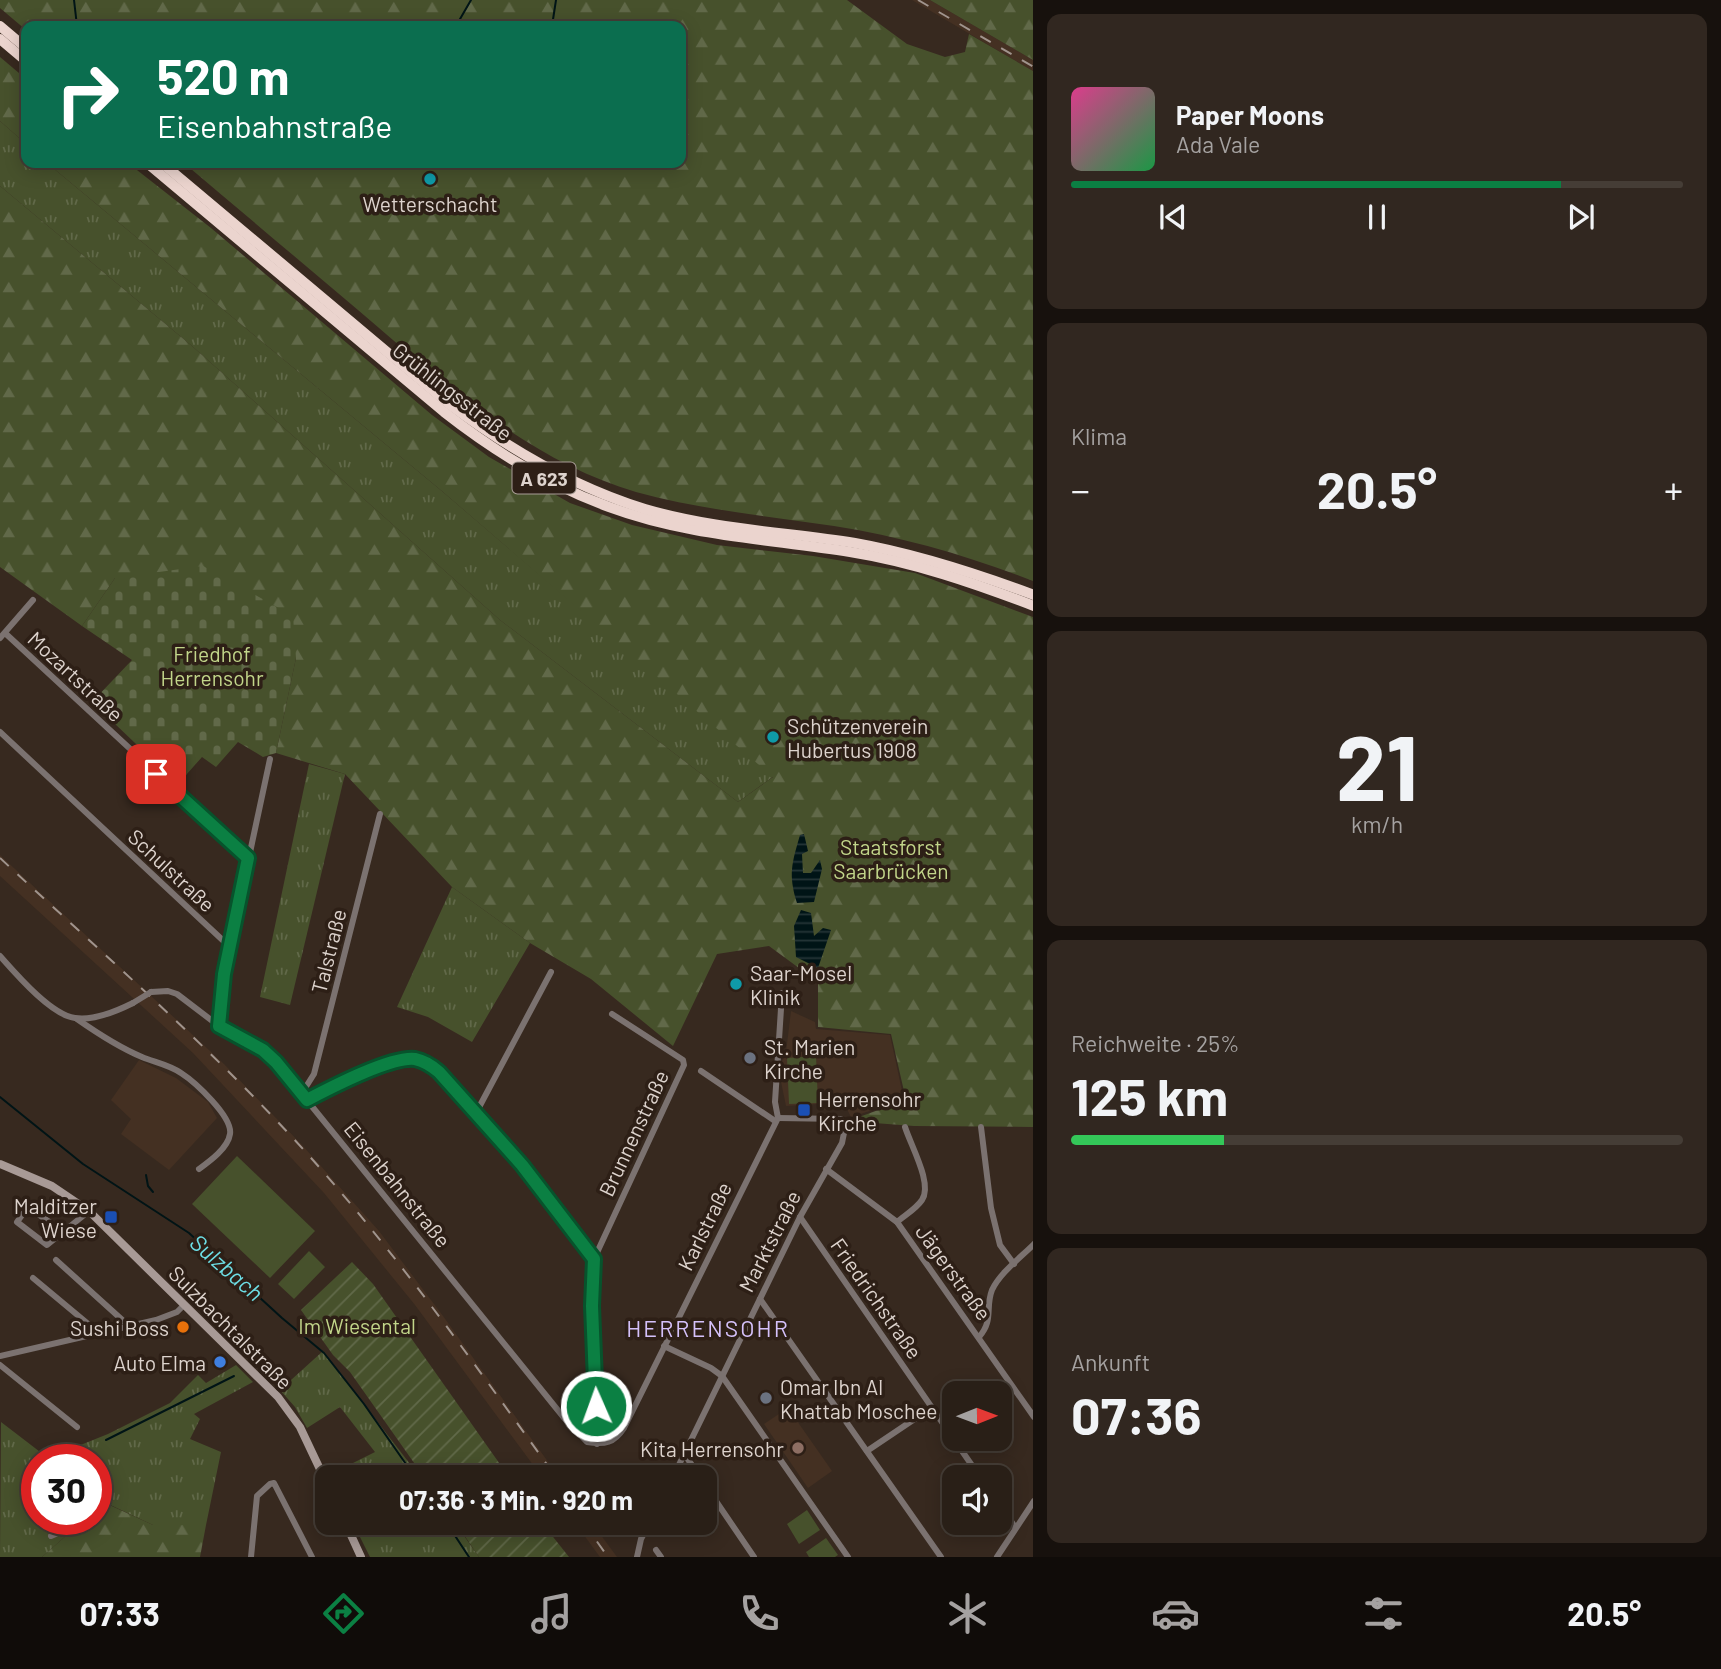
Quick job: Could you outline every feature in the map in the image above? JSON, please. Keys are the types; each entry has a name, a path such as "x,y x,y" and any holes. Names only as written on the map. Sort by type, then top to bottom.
{"highway":[{"path":"0,26 21,44"},
{"path":"0,39 21,57"},
{"name":"Grühlingsstraße","path":"153,168 444,412 485,443 541,477 589,499 645,519 722,535 851,552 900,562 943,573 1033,606"},
{"name":"A 623","path":"168,168 449,404 480,428 546,468 613,498 647,509 687,519 855,543 903,553 944,564 1033,596"}],"main road":[{"name":"Sulzbachtalstraße","path":"0,1164 51,1186 89,1211 261,1380 289,1411 300,1427 318,1465"},
{"path":"351,1535 361,1557"}],"street":[{"path":"2,635 33,600"},
{"name":"Mozartstraße","path":"2,635 248,858"},
{"name":"Schulstraße","path":"0,732 230,947"},
{"path":"219,1026 224,974 270,759"},
{"name":"Talstraße","path":"302,1093 314,1073 380,814"},
{"path":"0,956 28,987 55,1008 139,1056 179,1071 211,1097 231,1130 230,1137 199,1170"},
{"path":"477,1113 551,972"},
{"name":"Eisenbahnstraße","path":"77,1019 116,1012 151,992 160,990 177,994 219,1026 263,1050 302,1093 565,1419 587,1442 597,1444"},
{"name":"Karlstraße","path":"597,1444 617,1438 776,1119 782,993"},
{"name":"Brunnenstraße","path":"594,1259 684,1065 683,1060 611,1014"},
{"path":"307,1100 391,1063 414,1059 430,1064 522,1165 594,1259 592,1306 597,1444"},
{"path":"701,1071 776,1119"},
{"name":"Marktstraße","path":"680,1465 800,1217 842,1143 846,1123 841,1119 776,1119"},
{"path":"897,1222 917,1206 926,1192 924,1175 905,1127"},
{"path":"981,1127 991,1208 1000,1244 1014,1264"},
{"name":"Jägerstraße","path":"826,1168 897,1222 1007,1381"},
{"path":"55,1226 28,1207 17,1222 47,1245 89,1211"},
{"name":"Friedrichstraße","path":"800,1217 942,1421"},
{"path":"979,1337 988,1327 990,1294 1033,1244"},
{"path":"56,1260 129,1326"},
{"path":"33,1278 99,1333"},
{"path":"760,1298 940,1557"},
{"path":"0,1356 166,1316 184,1305"},
{"path":"664,1346 722,1376 844,1556"},
{"path":"0,1365 77,1427"},
{"name":"Jägerstraße","path":"1012,1388 1033,1417"},
{"path":"867,1451 931,1408"},
{"path":"685,1455 692,1465"},
{"path":"251,1557 257,1496 274,1483 278,1486 312,1557"},
{"path":"997,1557 1033,1501"},
{"path":"717,1503 754,1557"},
{"path":"1012,1523 1015,1527"},
{"path":"637,1557 644,1535"},
{"path":"656,1550 661,1557"}],"shaded area":[{"path":"912,0 930,0 1033,60 1033,71"},
{"path":"804,834 808,851 802,854 803,873 811,873 820,860 822,869 814,902 797,903 792,869 800,835"},
{"path":"0,855 224,1064 303,1146 379,1231 550,1465 533,1465 415,1305 324,1193 193,1053 0,876"},
{"path":"801,910 811,913 814,936 823,928 831,930 818,968 796,957 794,926"},
{"path":"791,1011 815,1022 816,1029 890,1035 904,1100 851,1117 846,1107 820,1110 818,1104 786,1106 780,1077"},
{"path":"139,1060 176,1078 208,1102 217,1118 169,1170 121,1134 131,1119 111,1100"},
{"name":"Kita Herrensohr","path":"788,1408 832,1471 808,1488 764,1424"},
{"path":"584,1535 601,1535 617,1557 600,1557"}],"green space":[{"path":"0,0 847,0 907,44 945,57 965,52 969,34 1033,71 1033,581 985,563 885,536 710,508 636,492 559,460 523,440 454,391 190,168 686,168 686,21 21,21 21,26 0,8"},
{"path":"930,0 1033,0 1033,60"},
{"path":"0,57 21,75 21,140 0,121"},
{"path":"0,121 21,140 21,168 53,168 443,492 774,776 738,802 500,620 192,346 0,186"},
{"name":"Staatsforst Saarbrücken","path":"53,168 134,168 211,228 432,415 489,457 570,503 632,525 717,545 813,556 915,573 1033,617 1033,1127 914,1126 848,1121 906,1100 891,1034 818,1027 818,982 769,946 717,954 673,1046 591,979 530,943 452,887 345,774 276,753 296,658 115,578 82,626 0,567 0,186 192,346 500,620 738,802 773,777 443,492"},
{"name":"Friedhof Herrensohr","path":"203,566 293,616 296,658 276,753 263,757 238,742 216,767 202,757 178,784 92,702 132,660 82,626 115,578"},
{"path":"309,764 345,774 290,1005 260,997"},
{"path":"452,887 530,943 472,1042 428,1017 397,1007"},
{"path":"816,1056 818,1103 789,1104 787,1058"},
{"path":"237,1156 315,1231 270,1278 192,1204"},
{"path":"309,1251 325,1267 294,1299 278,1284"},
{"name":"Im Wiesental","path":"352,1262 373,1284 501,1465 416,1465 350,1372 333,1355 301,1310"},
{"path":"323,1351 411,1465 349,1465 375,1452 340,1407 307,1428 295,1407 280,1390"},
{"path":"236,1365 253,1382 194,1414 200,1419 190,1439 221,1452 206,1525 153,1525 112,1506 112,1444 83,1444 170,1403 198,1375 206,1383"},
{"path":"1,1422 30,1444 21,1444 21,1535 67,1535 42,1557 0,1557"},
{"path":"112,1506 153,1525 206,1525 200,1557 42,1557 67,1535 112,1535"},
{"path":"807,1510 820,1530 799,1544 787,1524"},
{"path":"359,1535 463,1535 479,1557 370,1557"},
{"path":"464,1535 552,1535 569,1557 479,1557"},
{"path":"826,1538 838,1555 809,1557 806,1552"}],"waterway":[{"path":"74,0 76,21"},
{"path":"459,21 471,0"},
{"path":"553,21 556,0"},
{"name":"Sulzbach","path":"0,1097 83,1164 189,1233 324,1353 407,1465"},
{"path":"146,1175 148,1186 153,1192"},
{"path":"106,1440 234,1376"},
{"name":"Sulzbach","path":"455,1535 469,1557"}],"railway":[{"path":"918,0 1033,66"},
{"path":"0,858 193,1037 303,1149 403,1269 547,1465"},
{"path":"592,1535 608,1557"}],"place":[{"name":"Wetterschacht","path":"430,179"},
{"name":"Schützenverein Hubertus 1908","path":"773,737"},
{"name":"Saar-Mosel Klinik","path":"736,984"},
{"name":"St. Marien Kirche","path":"750,1058"},
{"name":"Herrensohr Kirche","path":"804,1110"},
{"name":"Malditzer Wiese","path":"111,1217"},
{"name":"Sushi Boss","path":"183,1327"},
{"name":"Auto Elma","path":"220,1362"},
{"name":"Omar Ibn Al Khattab Moschee","path":"766,1398"},
{"name":"Kita Herrensohr","path":"798,1448"}],"district":[{"name":"HERRENSOHR","path":"708,1328"}],"route":[{"path":"156,774 248,858 224,974 219,1026 263,1050 307,1100 391,1063 414,1059 430,1064 439,1072 522,1165 594,1259 592,1306 596,1406"}]}
